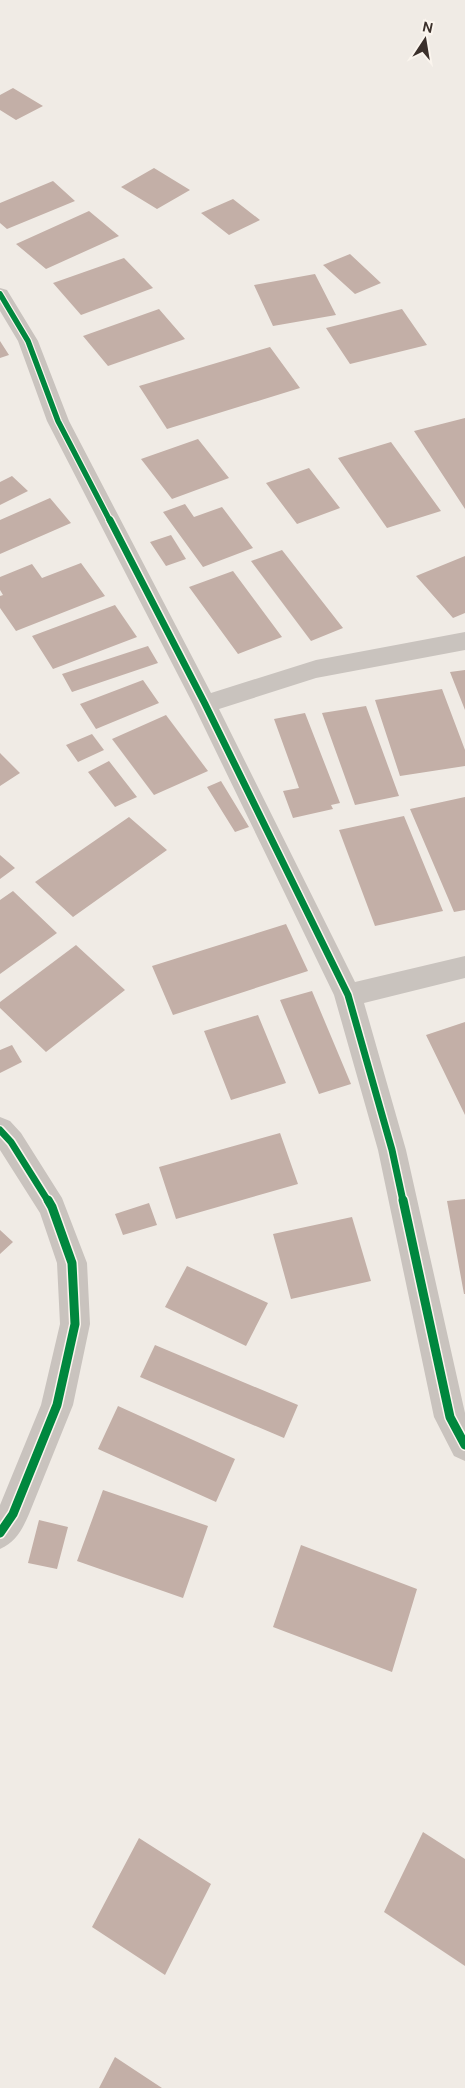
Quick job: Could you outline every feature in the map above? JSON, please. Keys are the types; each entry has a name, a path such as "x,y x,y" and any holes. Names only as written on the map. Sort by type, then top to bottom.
{"street":[{"path":"0,294 28,341 58,421 205,704 348,995 392,1150 465,1445"},
{"path":"205,704 316,669 465,641"},
{"path":"348,995 465,968"},
{"path":"0,1130 11,1142 52,1207 72,1263 75,1324 57,1405 13,1514 0,1533"}],"building":[{"path":"13,88 43,106 16,120 0,110 0,95"},
{"path":"154,168 190,190 157,209 121,187"},
{"path":"53,181 75,201 7,229 0,223 0,203"},
{"path":"233,199 260,220 229,235 201,213"},
{"path":"89,211 119,236 46,269 16,244"},
{"path":"350,254 381,283 355,294 323,265"},
{"path":"124,258 153,288 81,315 53,283"},
{"path":"315,274 336,315 273,326 254,285"},
{"path":"159,309 185,339 108,366 83,336"},
{"path":"402,309 427,345 350,364 326,328"},
{"path":"0,341 9,355 0,358"},
{"path":"270,347 300,388 167,429 139,386"},
{"path":"465,418 465,509 414,431"},
{"path":"198,439 229,478 172,499 141,459"},
{"path":"391,442 441,511 387,528 338,458"},
{"path":"309,468 340,508 297,524 266,483"},
{"path":"12,476 28,491 0,505 0,482"},
{"path":"50,498 71,523 0,554 0,520"},
{"path":"185,504 194,517 222,507 253,548 203,567 163,512"},
{"path":"171,535 186,559 166,566 150,542"},
{"path":"282,550 343,628 311,641 251,561"},
{"path":"465,556 465,613 453,618 416,576"},
{"path":"81,563 105,596 16,631 0,608 0,596 3,595 0,590 0,577 32,564 42,578"},
{"path":"233,571 282,637 238,654 189,587"},
{"path":"115,605 137,637 53,669 32,636"},
{"path":"148,646 158,663 72,692 62,674"},
{"path":"465,670 465,710 450,672"},
{"path":"143,680 159,703 96,729 80,704"},
{"path":"442,689 465,750 465,766 400,776 375,700"},
{"path":"366,706 399,796 355,805 322,713"},
{"path":"305,713 340,803 331,805 333,809 293,818 283,791 299,788 274,719"},
{"path":"166,715 208,771 154,795 112,739"},
{"path":"92,734 104,750 78,762 66,745"},
{"path":"0,753 20,773 0,786"},
{"path":"109,761 137,797 115,807 88,772"},
{"path":"221,781 249,827 235,832 207,787"},
{"path":"465,797 465,910 454,912 410,809"},
{"path":"404,816 443,911 375,926 339,830"},
{"path":"129,817 167,850 73,917 35,882"},
{"path":"0,855 15,868 0,879"},
{"path":"13,891 57,933 0,974 0,900"},
{"path":"286,924 308,971 173,1015 152,966"},
{"path":"76,945 125,990 46,1052 0,1008 0,1002"},
{"path":"312,991 351,1084 319,1094 280,1000"},
{"path":"258,1015 286,1083 231,1100 204,1031"},
{"path":"465,1022 465,1115 426,1035"},
{"path":"12,1045 22,1062 0,1073 0,1050"},
{"path":"280,1133 298,1184 176,1219 159,1167"},
{"path":"465,1199 465,1294 464,1294 447,1201"},
{"path":"149,1203 157,1225 123,1235 115,1214"},
{"path":"352,1217 371,1281 291,1299 273,1234"},
{"path":"0,1230 13,1242 0,1254"},
{"path":"187,1266 268,1303 246,1346 165,1307"},
{"path":"155,1345 298,1405 284,1438 140,1377"},
{"path":"118,1406 235,1459 216,1502 98,1449"},
{"path":"103,1490 208,1526 183,1598 77,1561"},
{"path":"39,1520 68,1527 57,1569 28,1563"},
{"path":"301,1545 417,1589 392,1672 273,1627"},
{"path":"423,1832 465,1859 465,1966 384,1912"},
{"path":"139,1838 211,1884 165,1975 92,1927"},
{"path":"115,2057 162,2088 99,2088"}],"cycle path":[{"path":"0,294 28,341 58,421 205,704 348,995 392,1150 450,1417 465,1445"},
{"path":"0,1130 11,1142 52,1207 72,1263 75,1324 57,1405 13,1514 0,1533"}]}
